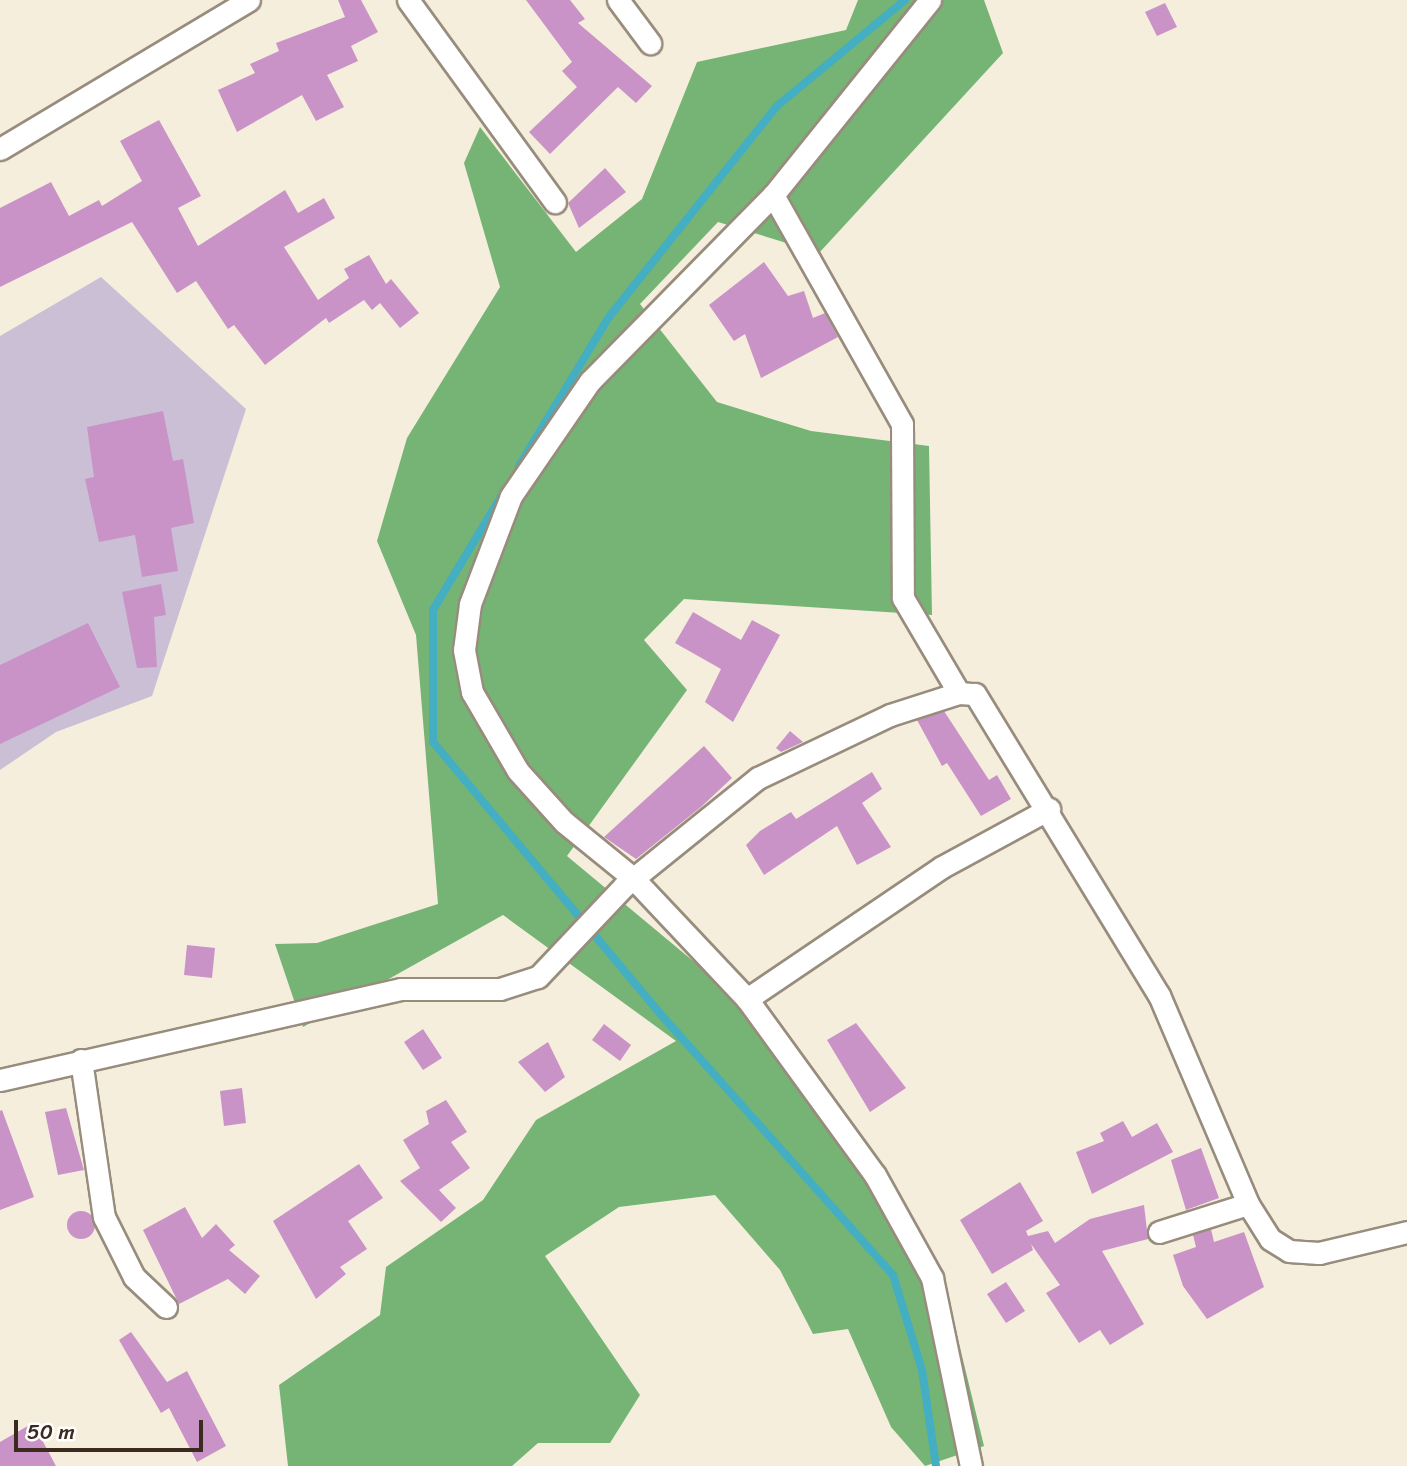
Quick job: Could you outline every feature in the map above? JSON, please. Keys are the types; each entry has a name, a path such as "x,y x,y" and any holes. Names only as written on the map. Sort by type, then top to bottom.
{"street":[{"path":"0,149 249,0"},
{"path":"408,0 555,202"},
{"path":"618,0 650,43"},
{"path":"930,0 773,195 590,381 511,496 470,604 464,650 472,692 490,732 564,822 747,999 875,1175 926,1257 971,1466"},
{"path":"773,195 902,424 903,597 959,693"},
{"path":"0,1080 81,1059 401,989 500,989 538,977 629,882 758,778 890,715 959,693 975,694 986,704 1159,995 1248,1205 1270,1239 1302,1254 1399,1234 1407,1250"},
{"path":"747,999 942,867 1049,809"},
{"path":"81,1059 104,1217 134,1277 166,1307"},
{"path":"1159,1232 1248,1205"}],"shaded area":[{"path":"101,277 246,409 152,696 56,732 0,770 0,336"}],"green space":[{"path":"858,0 984,0 1003,53 819,253 718,222 640,304 717,402 811,431 929,446 932,615 684,599 644,640 687,690 567,856 800,1050 953,1319 984,1446 925,1466 891,1427 848,1329 813,1334 780,1270 715,1195 619,1207 545,1256 640,1395 610,1443 538,1443 512,1466 288,1466 279,1385 380,1315 386,1267 483,1200 536,1120 676,1041 503,915 303,1027 275,944 317,943 438,904 416,635 377,541 407,438 500,287 464,163 480,127 576,252 642,199 697,62 846,30"}],"building":[{"path":"338,0 361,0 378,32 351,46 358,61 327,75 344,107 316,121 302,95 237,132 218,90 255,73 250,64 279,51 276,43 345,17"},
{"path":"526,0 570,0 585,19 578,23 652,86 636,103 618,87 550,154 529,132 577,87 562,71 572,62"},
{"path":"1165,3 1177,27 1157,36 1145,12"},
{"path":"159,120 201,196 178,208 198,246 285,190 298,213 324,198 335,218 284,247 318,300 349,278 344,269 369,255 386,284 391,279 419,313 400,328 380,303 372,310 364,300 329,323 326,318 265,365 234,325 228,329 196,281 177,293 132,222 0,287 0,208 51,182 69,216 99,200 102,206 142,181 120,141"},
{"path":"605,168 626,192 579,228 568,203"},
{"path":"764,262 788,296 804,291 813,318 825,313 838,337 761,378 745,334 734,341 709,305"},
{"path":"163,411 173,461 183,459 194,523 171,528 178,571 142,577 135,535 99,542 85,479 94,477 87,427"},
{"path":"161,584 166,615 154,617 157,667 137,668 122,592"},
{"path":"693,612 741,640 752,620 780,635 733,722 705,702 721,669 675,643"},
{"path":"88,623 120,687 0,744 0,665"},
{"path":"944,711 989,780 997,775 1011,799 981,816 947,763 942,766 917,720"},
{"path":"790,731 803,742 781,752 776,748"},
{"path":"704,746 732,778 701,807 636,859 604,837"},
{"path":"872,772 882,789 862,803 891,847 857,865 837,826 764,875 746,845 760,831 791,812 796,819"},
{"path":"187,945 215,948 212,978 184,975"},
{"path":"856,1023 906,1088 870,1112 827,1040"},
{"path":"604,1024 631,1045 620,1061 592,1040"},
{"path":"423,1029 442,1058 423,1070 404,1042"},
{"path":"548,1042 565,1077 545,1092 518,1062"},
{"path":"242,1088 246,1123 224,1126 220,1091"},
{"path":"446,1100 467,1132 451,1142 470,1168 439,1190 456,1208 441,1222 400,1181 420,1168 403,1140 429,1124 426,1111"},
{"path":"66,1108 84,1170 58,1175 45,1112"},
{"path":"2,1110 34,1197 0,1210 0,1111"},
{"path":"1123,1121 1132,1137 1157,1123 1173,1152 1092,1194 1076,1152 1104,1141 1100,1133"},
{"path":"1201,1148 1219,1198 1186,1210 1171,1160"},
{"path":"359,1164 383,1198 348,1221 367,1249 340,1267 346,1274 316,1299 273,1221"},
{"path":"1020,1182 1043,1221 1026,1231 1028,1236 1048,1231 1055,1243 1090,1219 1144,1205 1148,1239 1102,1251 1144,1324 1110,1345 1100,1330 1079,1343 1046,1293 1060,1285 1031,1244 1033,1250 992,1274 960,1220"},
{"path":"185,1207 202,1238 216,1224 235,1245 229,1250 260,1276 245,1294 228,1279 179,1304 143,1230"},
{"path":"81,1211 91,1215 95,1225 91,1235 81,1239 71,1235 67,1225 71,1215"},
{"path":"1211,1229 1214,1242 1244,1232 1264,1287 1207,1319 1183,1286 1173,1255 1196,1247 1193,1235"},
{"path":"1006,1282 1025,1311 1006,1323 987,1294"},
{"path":"131,1332 167,1382 187,1371 226,1446 197,1462 169,1408 161,1413 119,1340"},
{"path":"33,1423 56,1466 0,1466 0,1442"}],"waterway":[{"path":"519,466 609,317 777,106 905,0"},
{"path":"502,495 433,610 433,742 664,1018 893,1275 922,1370 936,1466"}]}
